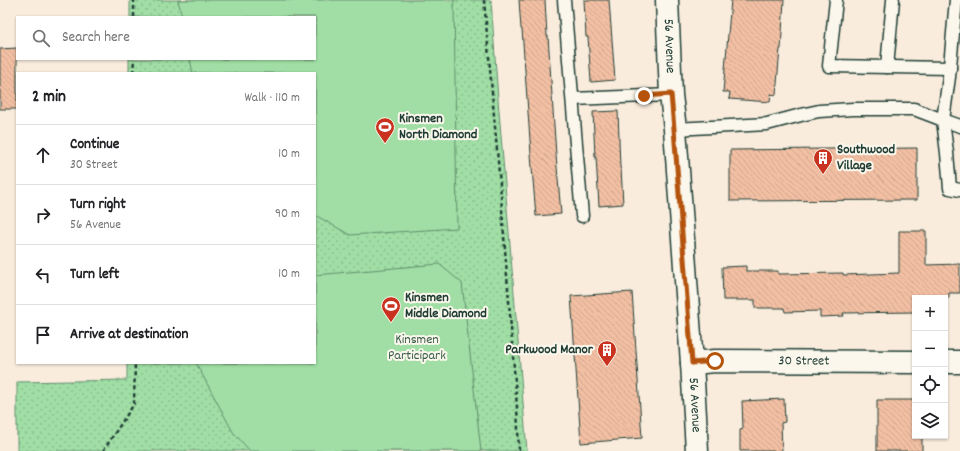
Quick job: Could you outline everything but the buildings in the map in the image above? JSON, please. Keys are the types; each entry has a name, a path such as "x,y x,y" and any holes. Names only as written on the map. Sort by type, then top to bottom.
{"street":[{"name":"56 Avenue","path":"666,0 671,94 692,363 697,451"},
{"name":"30 Street","path":"692,363 715,361 912,362"},
{"path":"948,362 960,362"}],"lane":[{"path":"564,0 582,216"},
{"path":"836,0 829,66 950,68"},
{"path":"886,67 893,0"},
{"path":"956,0 950,68 943,120 950,188 960,190"},
{"path":"573,99 671,94"},
{"path":"674,129 767,124 819,111 853,109 914,110 960,126"}],"path":[{"path":"134,0 134,16"},
{"path":"484,0 518,408 519,451"},
{"path":"133,72 134,60"},
{"path":"103,451 134,404 135,364"}],"green space":[{"name":"Kinsmen Participark","path":"130,0 491,0 527,451 17,451 17,382 127,380 127,364 316,364 316,72 129,72 129,60 316,60 316,16 130,16"},
{"name":"Kinsmen North Diamond","path":"178,0 454,0 457,228 350,235 316,216 316,72 193,72 190,60 316,60 316,16 182,16"},
{"name":"Kinsmen Middle Diamond","path":"439,264 462,283 481,451 250,451 233,432 197,364 316,364 316,275"}],"place":[{"name":"Kinsmen North Diamond","path":"385,144"},
{"name":"Southwood Village","path":"823,175"},
{"name":"Kinsmen Middle Diamond","path":"391,323"},
{"name":"Parkwood Manor","path":"607,367"}],"route":[{"path":"644,96 671,94 692,363 715,361"}]}
